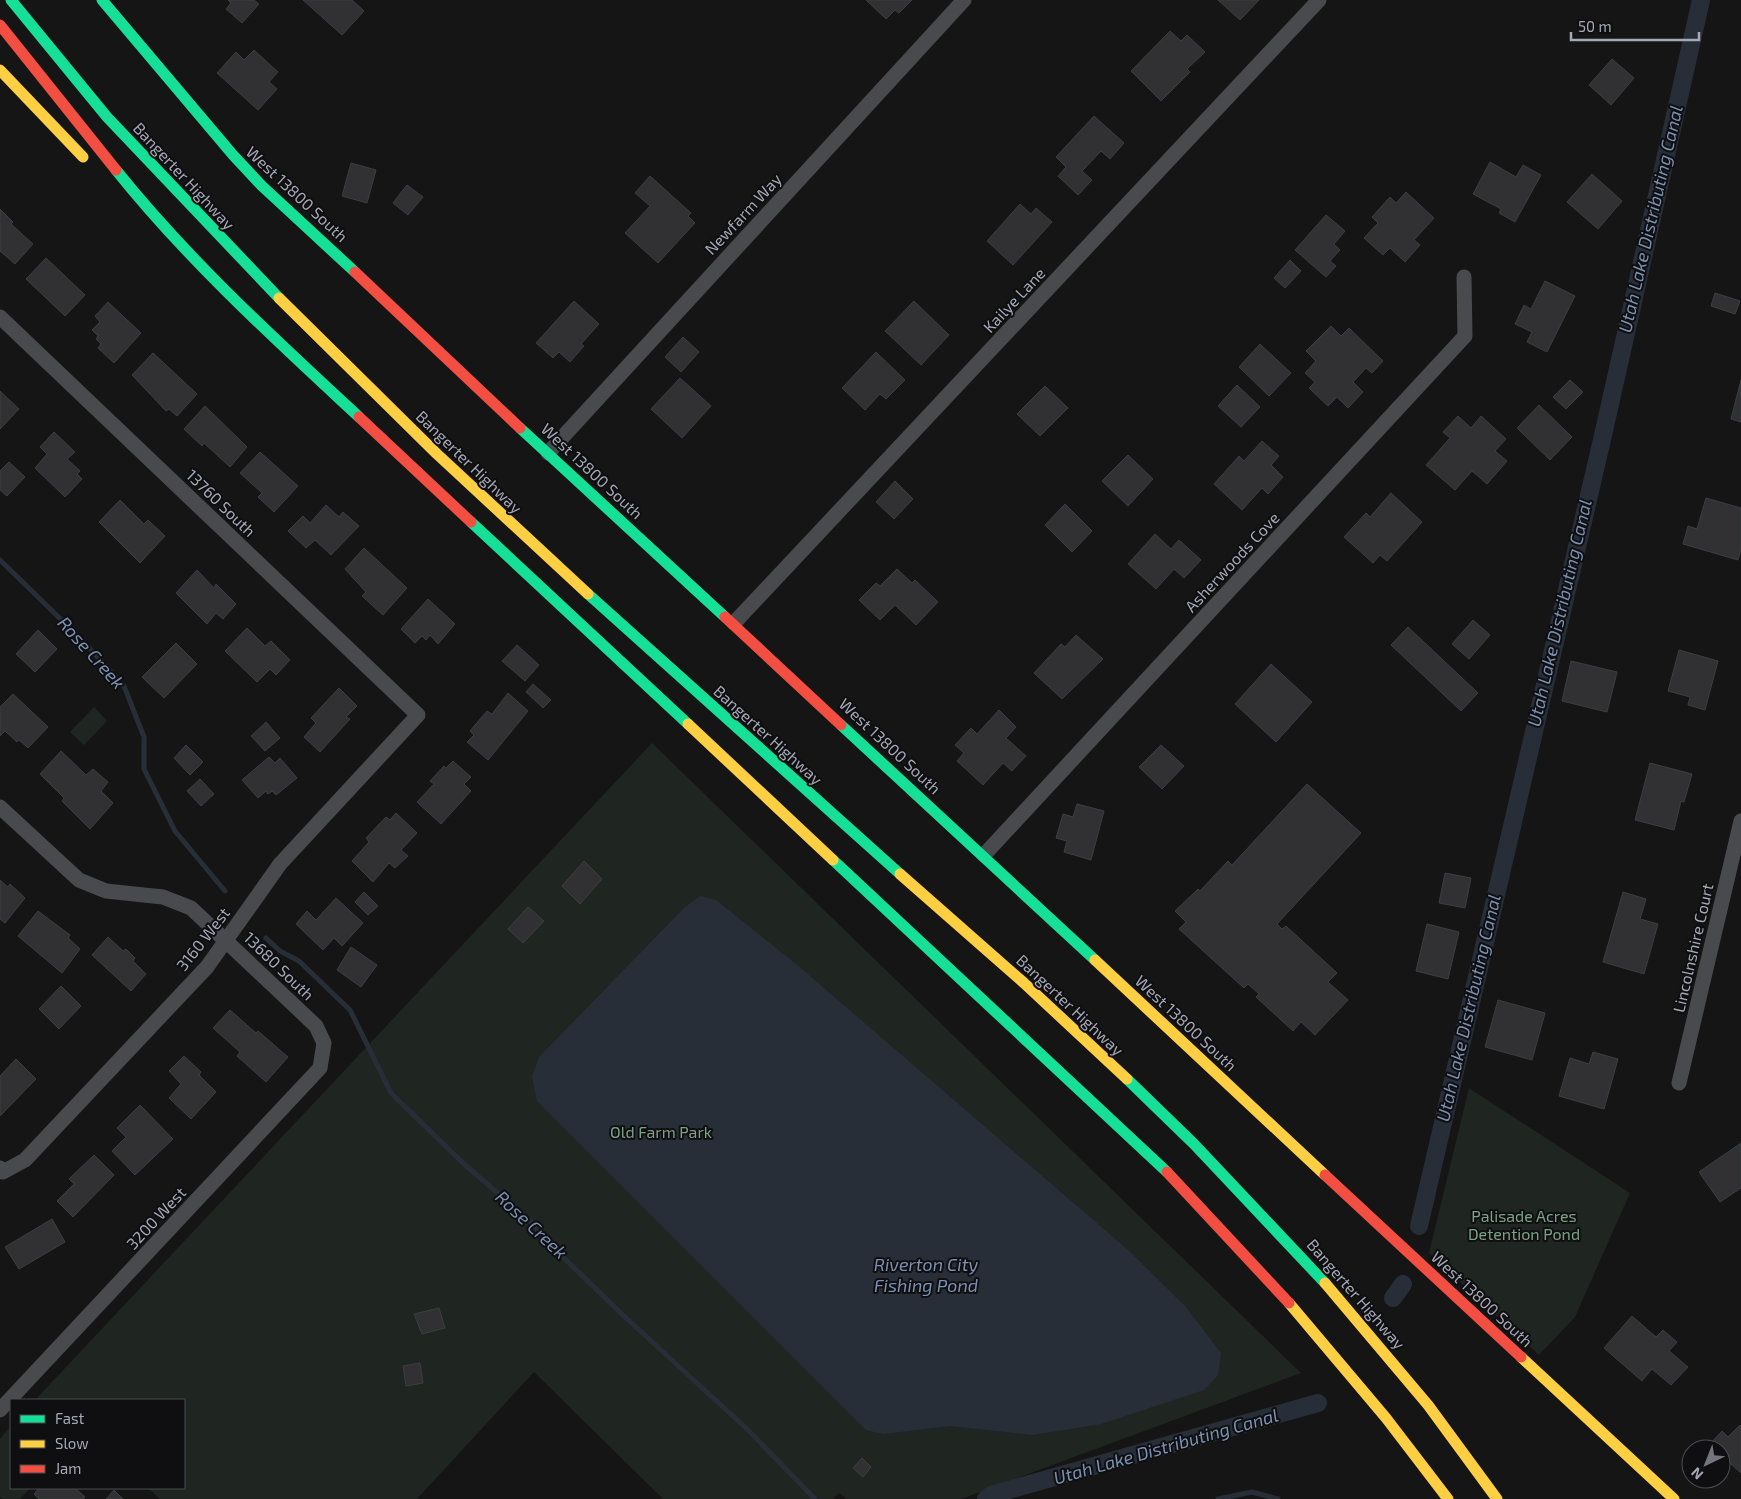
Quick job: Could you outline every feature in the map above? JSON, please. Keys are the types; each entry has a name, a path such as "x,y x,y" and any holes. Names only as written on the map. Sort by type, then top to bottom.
{"main road":[{"name":"Bangerter Highway","path":"10,0 108,118 232,250 400,419 505,520 778,767 1009,971 1199,1149 1286,1239 1352,1313 1417,1392 1497,1499"},
{"name":"West 13800 South","path":"102,0 233,156 262,186 984,855 1398,1244 1674,1499"},
{"path":"0,25 153,216 275,338 1176,1181 1262,1270 1332,1350 1448,1499"},
{"path":"0,70 90,164"},
{"path":"113,105 162,168 232,250"},
{"path":"138,215 207,283 275,338"}],"street":[{"name":"Newfarm Way","path":"548,453 964,0"},
{"name":"Kailye Lane","path":"734,623 1319,0"},
{"name":"Asherwoods Cove","path":"984,855 1465,336 1464,276"},
{"name":"13760 South","path":"0,317 418,715"},
{"name":"3160 West","path":"2,1170 26,1160 207,967 280,864 418,715"},
{"name":"13680 South","path":"0,807 79,880 106,891 163,897 191,908 316,1026 324,1043"},
{"name":"Lincolnshire Court","path":"1679,1083 1741,822"},
{"name":"3200 West","path":"10,1399 320,1068 324,1043"},
{"name":"3200 West","path":"0,1410 10,1399"}],"green space":[{"path":"94,707 107,721 84,745 70,732"},
{"name":"Old Farm Park","path":"652,743 1301,1373 961,1499 846,1499 839,1493 833,1499 663,1499 534,1372 417,1499 160,1499 149,1489 185,1489 185,1399 36,1399"},
{"name":"Palisade Acres Detention Pond","path":"1469,1088 1630,1193 1575,1317 1539,1355 1429,1253"},
{"path":"10,1427 10,1489 29,1489 20,1499 3,1499 0,1497 0,1439"}],"water":[{"name":"Riverton City Fishing Pond","path":"700,896 716,900 796,964 1127,1249 1186,1307 1221,1353 1218,1375 1204,1390 1101,1424 1033,1435 950,1426 883,1434 866,1430 537,1101 532,1076 539,1057 684,908"}],"building":[{"path":"228,0 254,0 259,4 242,23 226,9 231,3"},
{"path":"303,0 352,0 364,11 342,35"},
{"path":"866,0 912,0 899,13 895,10 886,19"},
{"path":"1218,0 1259,0 1240,20"},
{"path":"1170,31 1181,41 1187,35 1205,52 1187,69 1190,72 1161,101 1131,71"},
{"path":"254,50 278,72 269,82 277,89 258,110 217,73 236,52 244,60"},
{"path":"1612,59 1634,78 1611,105 1589,85"},
{"path":"1094,116 1124,143 1110,159 1101,151 1082,171 1092,180 1078,195 1058,176 1066,167 1056,157"},
{"path":"1490,162 1516,177 1523,165 1541,175 1515,222 1499,213 1501,209 1473,194"},
{"path":"351,163 376,170 367,203 342,196"},
{"path":"1592,174 1622,201 1598,229 1567,202"},
{"path":"650,176 691,213 688,216 695,223 658,263 625,233 650,206 635,193"},
{"path":"407,185 423,197 408,215 393,203"},
{"path":"1406,192 1434,218 1414,240 1420,245 1405,262 1390,248 1383,255 1364,238 1378,223 1372,217 1390,197 1396,203"},
{"path":"1020,204 1031,214 1036,208 1052,222 1013,265 987,241"},
{"path":"0,209 13,222 11,224 33,244 15,264 0,251"},
{"path":"1326,215 1345,231 1334,244 1340,250 1330,261 1336,266 1326,277 1295,250"},
{"path":"46,258 85,295 65,316 26,279"},
{"path":"1290,260 1301,271 1285,288 1274,278"},
{"path":"1545,281 1575,296 1547,352 1527,342 1532,332 1515,324 1524,305 1531,309"},
{"path":"1715,293 1740,301 1735,314 1711,306"},
{"path":"574,301 599,324 581,344 584,346 570,362 559,352 553,358 536,343"},
{"path":"914,301 949,335 921,365 885,331"},
{"path":"108,302 141,333 114,363 98,348 101,344 96,339 98,336 92,330 100,322 95,316"},
{"path":"1331,326 1341,336 1349,328 1383,361 1372,373 1366,368 1353,382 1363,392 1348,408 1337,397 1328,406 1309,388 1315,382 1305,373 1316,361 1306,351"},
{"path":"683,337 699,352 681,372 665,357"},
{"path":"1260,344 1291,373 1269,396 1239,367"},
{"path":"876,352 905,380 886,399 880,394 865,410 842,388"},
{"path":"153,353 197,394 177,416 169,409 166,411 132,375"},
{"path":"680,378 711,406 682,438 651,409"},
{"path":"1570,380 1583,392 1566,409 1553,397"},
{"path":"1741,380 1741,422 1731,419"},
{"path":"1237,385 1260,407 1241,427 1218,406"},
{"path":"1045,386 1068,408 1040,436 1017,414"},
{"path":"0,391 19,409 0,429"},
{"path":"1539,405 1572,437 1550,460 1517,428"},
{"path":"205,406 247,447 230,467 204,443 202,446 184,429"},
{"path":"1458,416 1471,428 1481,416 1506,439 1495,451 1507,461 1487,484 1472,471 1455,490 1426,465 1450,438 1443,432"},
{"path":"54,432 75,452 67,459 80,471 77,474 82,479 65,497 35,468 47,454 40,447"},
{"path":"1262,441 1279,456 1271,465 1283,477 1268,494 1262,488 1242,510 1214,484 1239,456 1244,461"},
{"path":"260,452 298,486 274,512 258,497 262,493 240,473"},
{"path":"1128,455 1153,479 1128,506 1102,481"},
{"path":"9,462 25,477 7,496 0,490 0,471"},
{"path":"895,481 913,499 894,519 876,502"},
{"path":"1391,493 1422,522 1387,561 1380,555 1373,563 1344,537 1366,513 1370,517"},
{"path":"1706,498 1741,508 1741,549 1738,560 1683,544 1688,526 1697,529"},
{"path":"120,500 144,524 148,520 165,536 140,563 99,522"},
{"path":"1065,504 1092,531 1072,552 1045,525"},
{"path":"326,505 339,517 343,512 359,526 331,555 315,540 306,548 288,531 303,516 310,523"},
{"path":"1155,534 1171,549 1179,540 1201,560 1184,578 1174,569 1156,589 1128,564"},
{"path":"364,548 407,588 383,615 362,596 366,592 345,569"},
{"path":"897,569 912,583 915,580 938,602 916,625 895,605 880,620 859,600 876,583 880,586"},
{"path":"197,570 214,588 216,584 236,604 223,619 216,613 207,624 176,593"},
{"path":"428,599 455,624 438,644 430,635 426,640 422,636 415,643 401,629"},
{"path":"1473,620 1490,635 1469,659 1452,644"},
{"path":"1408,627 1478,693 1461,711 1391,645"},
{"path":"247,628 265,646 271,641 290,660 276,675 270,669 257,682 225,651"},
{"path":"38,630 57,649 35,672 16,654"},
{"path":"1076,635 1103,659 1062,699 1034,673 1061,644 1065,647"},
{"path":"176,643 197,664 164,698 142,677"},
{"path":"517,645 539,665 525,681 502,661"},
{"path":"1679,650 1718,661 1705,710 1688,705 1690,697 1668,691"},
{"path":"1571,661 1617,672 1607,712 1562,701"},
{"path":"1271,664 1312,702 1276,742 1235,704"},
{"path":"533,684 551,700 543,708 526,692"},
{"path":"339,688 357,706 346,717 350,719 320,752 304,737 316,723 311,718"},
{"path":"508,693 528,711 488,760 467,742 474,735 470,731 487,711 492,714"},
{"path":"13,694 48,727 28,748 19,740 17,742 5,731 0,736 0,707"},
{"path":"999,710 1016,727 1006,738 1026,756 1012,771 1003,763 983,785 957,761 964,753 955,745 971,728 977,734"},
{"path":"266,722 280,738 265,751 251,736"},
{"path":"186,745 203,762 190,775 174,758"},
{"path":"1161,745 1184,766 1162,789 1139,767"},
{"path":"61,751 86,775 93,769 108,782 101,791 113,803 90,829 62,801 64,798 40,774"},
{"path":"269,757 275,763 280,758 297,778 276,795 272,791 268,794 266,791 258,798 242,780"},
{"path":"453,761 471,777 464,784 471,791 441,824 417,802 434,784 430,781 444,766 446,768"},
{"path":"1650,763 1692,774 1684,802 1681,801 1674,830 1635,820"},
{"path":"200,779 214,794 201,806 187,791"},
{"path":"1307,784 1361,833 1277,924 1282,929 1286,926 1337,973 1328,982 1348,1000 1315,1035 1301,1022 1293,1031 1256,997 1259,994 1248,984 1244,988 1179,929 1186,922 1175,911 1198,889 1200,891 1228,861 1232,865"},
{"path":"1077,804 1104,811 1091,860 1064,852 1067,841 1056,838 1063,814 1073,817"},
{"path":"396,813 417,833 401,850 408,856 395,868 389,863 373,882 352,861 369,842 366,838 386,817 390,820"},
{"path":"584,861 602,879 580,904 562,886"},
{"path":"1445,873 1471,878 1465,908 1439,903"},
{"path":"0,880 8,887 10,884 25,898 5,923 0,919"},
{"path":"364,892 378,906 368,915 355,902"},
{"path":"1623,892 1646,899 1640,919 1658,924 1644,974 1603,962"},
{"path":"336,898 363,923 342,946 334,938 323,950 296,924 307,911 316,920"},
{"path":"528,907 544,921 523,943 508,929"},
{"path":"38,911 70,935 68,938 80,949 62,973 18,936"},
{"path":"1427,924 1459,932 1448,979 1416,971"},
{"path":"108,937 123,951 126,949 135,958 133,961 146,974 131,991 92,955"},
{"path":"351,947 377,965 361,987 337,970"},
{"path":"61,986 81,1006 59,1029 39,1009"},
{"path":"1498,1000 1545,1013 1532,1060 1485,1047"},
{"path":"230,1010 256,1033 258,1031 288,1057 266,1082 237,1056 240,1052 213,1028"},
{"path":"1593,1052 1618,1059 1604,1109 1559,1096 1570,1058 1589,1064"},
{"path":"184,1056 201,1072 199,1075 216,1092 191,1119 169,1098 181,1084 169,1071"},
{"path":"16,1059 36,1079 0,1116 0,1076"},
{"path":"140,1105 173,1139 135,1175 112,1151 126,1137 117,1128"},
{"path":"1741,1143 1741,1188 1720,1202 1699,1172"},
{"path":"94,1155 114,1175 73,1217 57,1201 74,1184 69,1179"},
{"path":"52,1219 65,1242 19,1269 5,1247"},
{"path":"439,1308 445,1328 422,1334 414,1314"},
{"path":"1632,1316 1656,1337 1663,1330 1677,1342 1669,1351 1688,1367 1671,1385 1652,1369 1642,1381 1604,1348"},
{"path":"420,1363 423,1383 406,1386 403,1366"},
{"path":"1740,1425 1741,1473 1731,1464 1731,1439 1715,1439 1722,1431 1728,1437"},
{"path":"862,1458 871,1467 863,1477 853,1468"},
{"path":"38,1489 76,1489 85,1497 83,1499 39,1499 34,1494"},
{"path":"114,1490 123,1499 106,1499"}],"waterway":[{"name":"Utah Lake Distributing Canal","path":"1419,1226 1601,444 1701,0"},
{"name":"Rose Creek","path":"0,560 81,639 124,686 144,737 144,769 175,831 225,891"},
{"name":"Rose Creek","path":"266,938 280,951 299,961 350,1010 391,1093 464,1164 530,1221 566,1260 747,1429 815,1499"},
{"name":"Utah Lake Distributing Canal","path":"1393,1298 1403,1284"},
{"name":"Utah Lake Distributing Canal","path":"986,1499 991,1495 1318,1403"},
{"name":"Rose Creek","path":"1218,1499 1252,1492 1278,1499"}],"traffic: fast":[{"path":"11,0 107,117 279,298"},
{"path":"102,0 233,155 262,186 355,272"},
{"path":"116,170 202,267 359,417"},
{"path":"520,428 725,617"},
{"path":"471,522 688,724"},
{"path":"588,594 900,874"},
{"path":"841,725 1095,960"},
{"path":"833,860 1167,1172"},
{"path":"1127,1079 1194,1144 1325,1283"}],"traffic: slow":[{"path":"0,70 83,157"},
{"path":"279,298 437,454 588,594"},
{"path":"688,724 833,860"},
{"path":"900,874 1024,983 1127,1079"},
{"path":"1095,960 1325,1175"},
{"path":"1325,1283 1428,1405 1497,1499"},
{"path":"1289,1303 1386,1418 1448,1499"},
{"path":"1521,1357 1674,1499"}],"traffic: jam":[{"path":"0,25 116,170"},
{"path":"355,272 520,428"},
{"path":"359,417 471,522"},
{"path":"725,617 841,725"},
{"path":"1167,1172 1289,1303"},
{"path":"1325,1175 1521,1357"}]}
